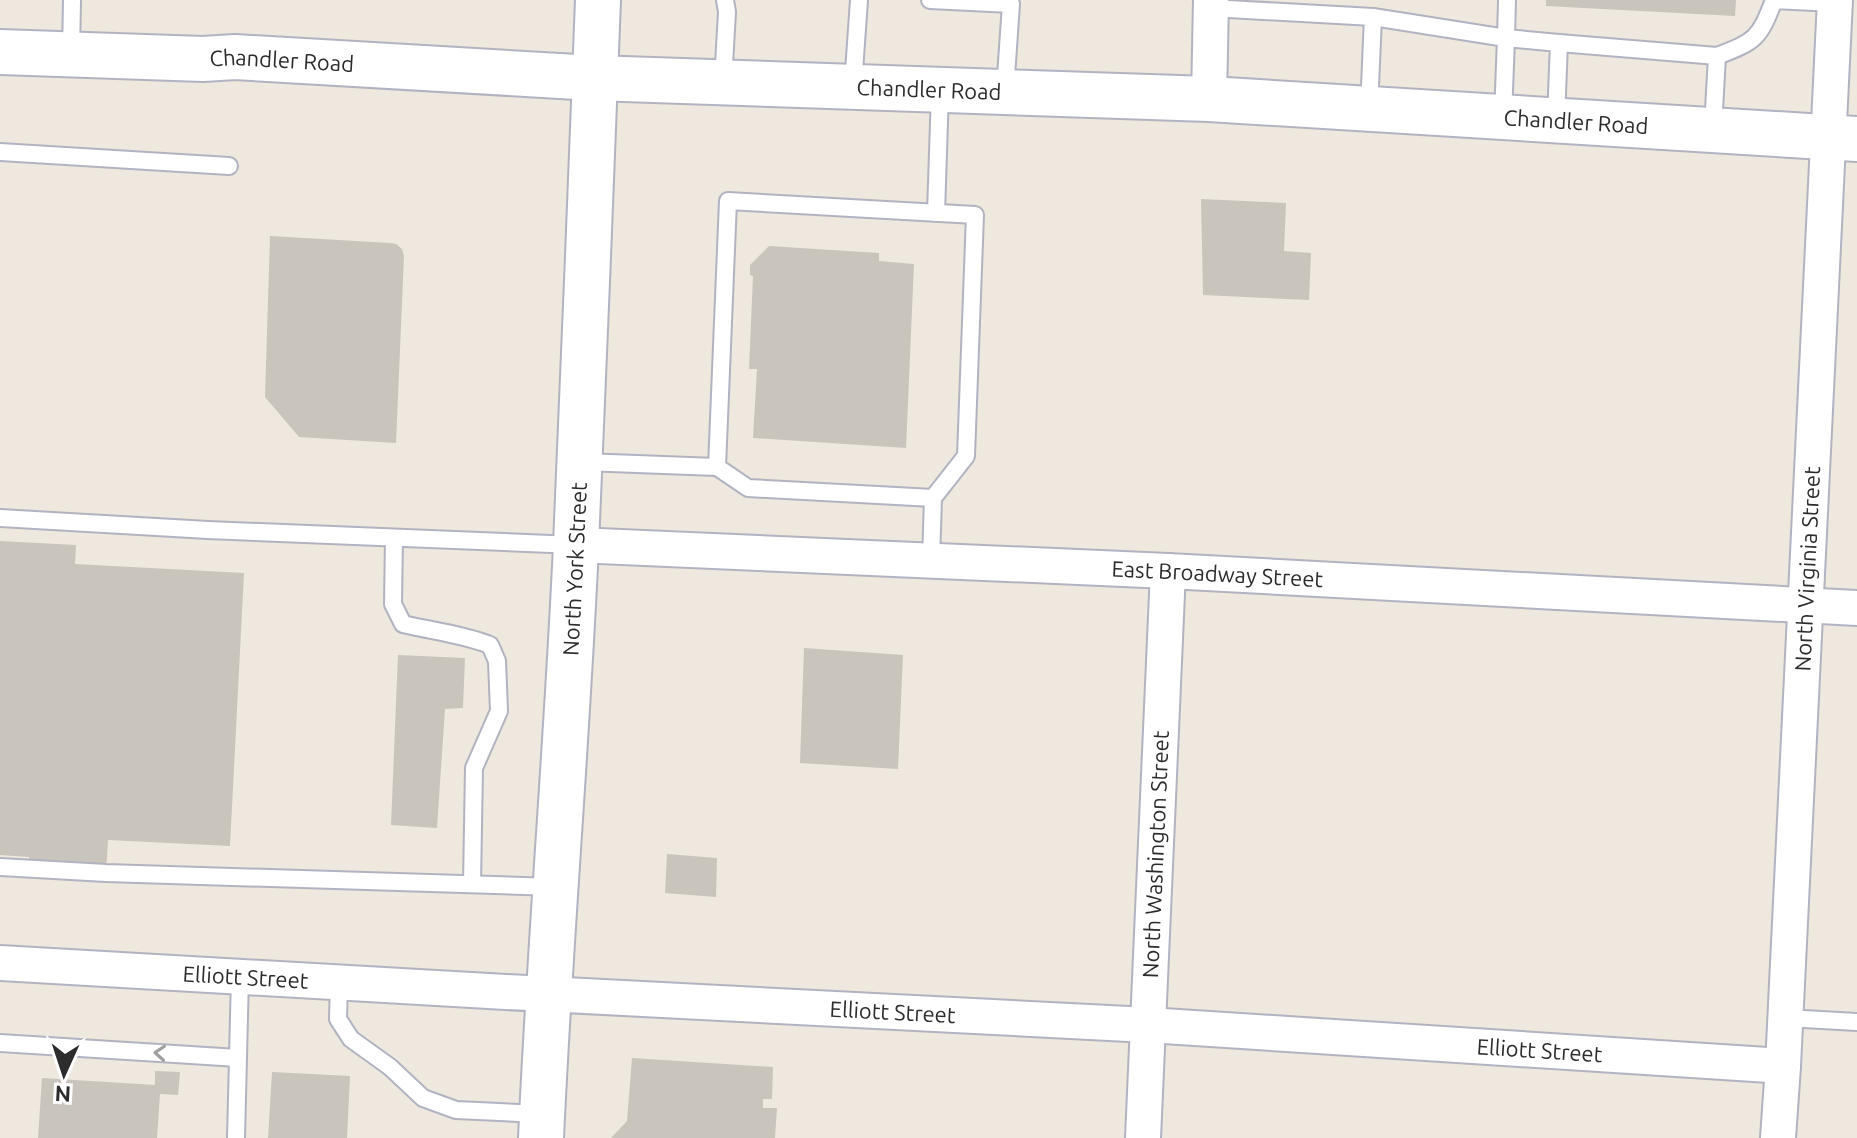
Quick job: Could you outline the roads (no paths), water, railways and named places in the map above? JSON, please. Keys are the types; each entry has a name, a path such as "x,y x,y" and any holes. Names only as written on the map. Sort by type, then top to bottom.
{"main road":[{"name":"North York Street","path":"542,1126 576,545 598,0"},
{"name":"Chandler Road","path":"0,52 203,59 235,57 594,78 1209,99 1843,138"}],"street":[{"name":"North Virginia Street","path":"1778,1138 1806,605 1843,138 1835,2"},
{"path":"1209,99 1211,4"},
{"name":"East Broadway Street","path":"576,545 1168,571 1857,608"},
{"name":"North Washington Street","path":"1143,1138 1168,571"},
{"name":"Elliott Street","path":"0,963 1148,1025 1783,1066"}],"lane":[{"path":"71,55 72,0"},
{"path":"723,83 725,0"},
{"path":"853,87 859,0"},
{"path":"930,0 1011,4 1005,93"},
{"path":"1503,117 1507,0"},
{"path":"1211,4 1373,17 1506,38 1717,56 1746,44 1763,29 1774,0 1835,2"},
{"path":"1369,109 1373,17"},
{"path":"1556,120 1559,43"},
{"path":"1713,130 1717,56"},
{"path":"936,213 940,90"},
{"path":"0,152 229,166"},
{"path":"717,467 728,201 975,215 966,456 933,498 931,561"},
{"path":"579,462 717,467 748,488 933,498"},
{"path":"0,518 576,545"},
{"path":"394,538 393,604 403,624 481,641 490,645 497,661 499,711 474,768 472,884"},
{"path":"0,867 557,887"},
{"path":"236,1138 240,976"},
{"path":"339,982 338,1019 351,1039 390,1067 423,1098 456,1110 542,1126"},
{"path":"1786,1018 1857,1022"},
{"path":"0,1043 238,1058"}]}
